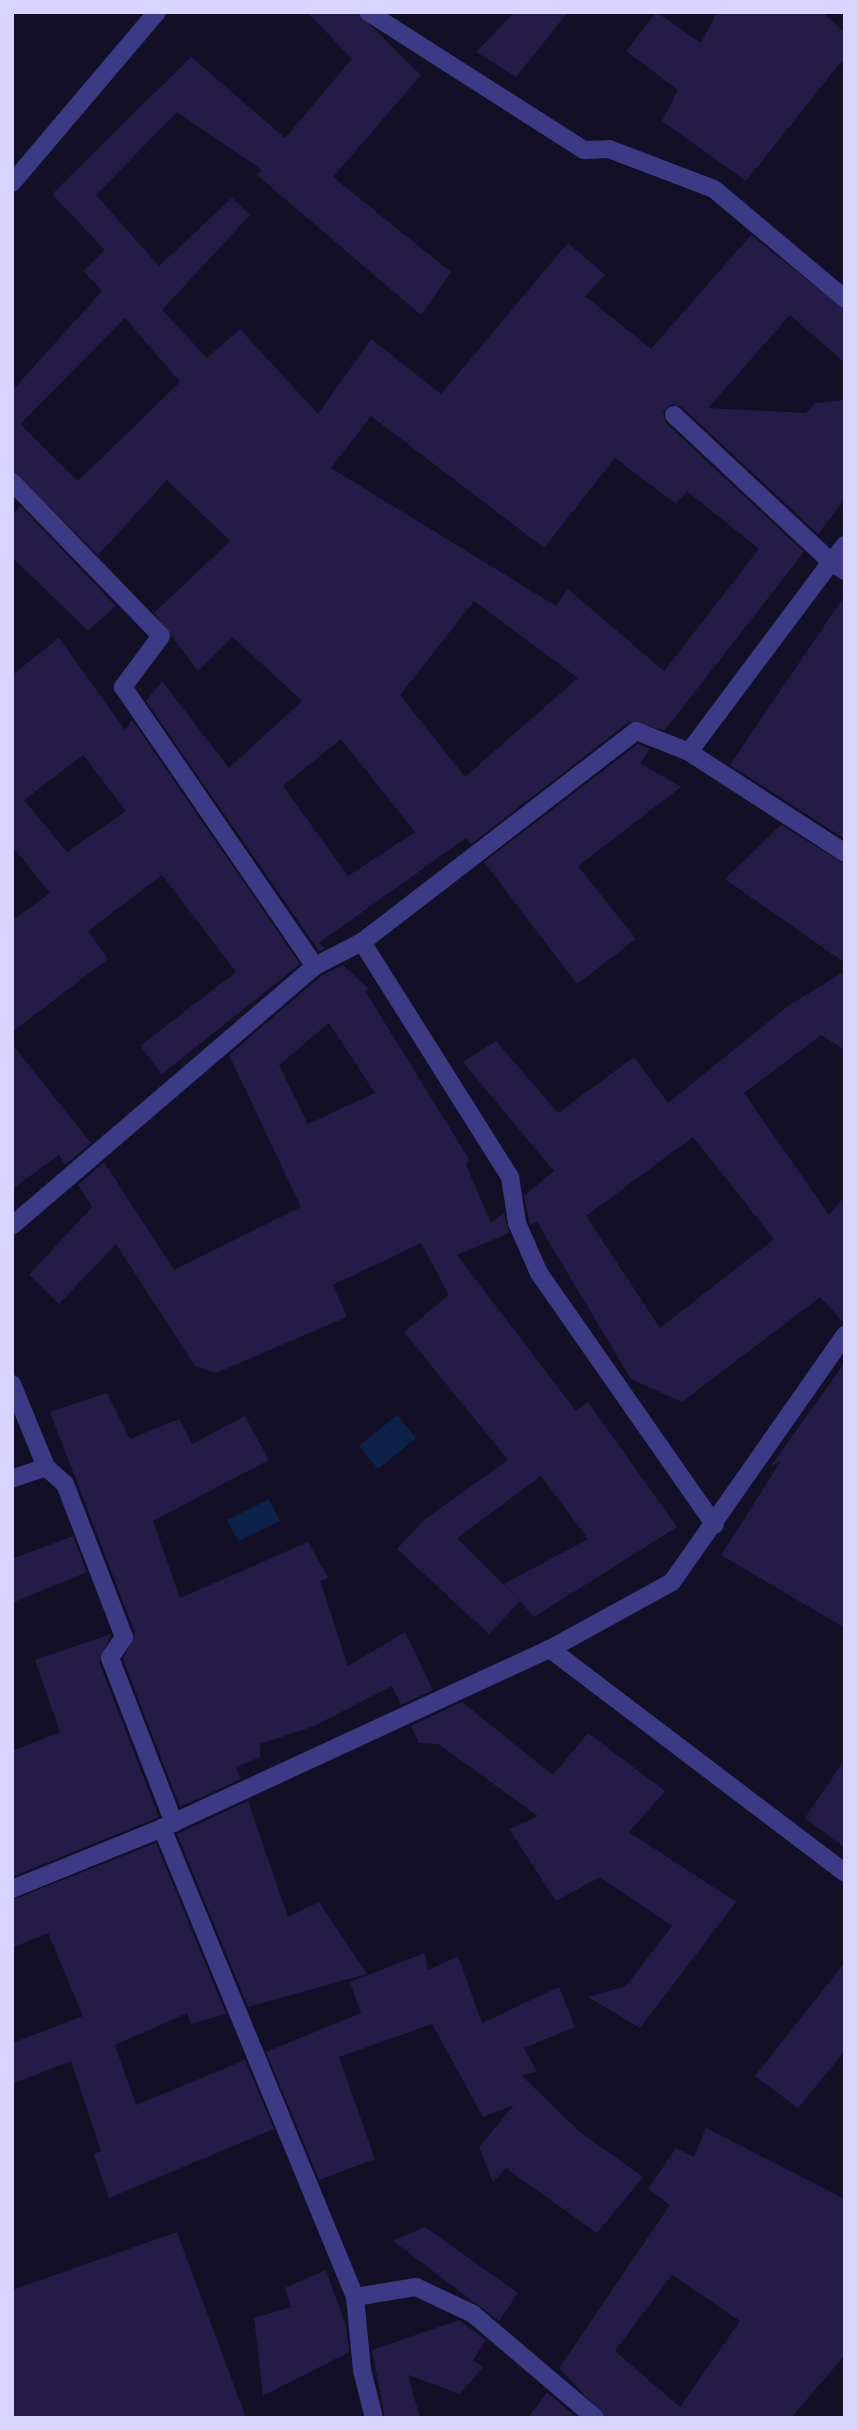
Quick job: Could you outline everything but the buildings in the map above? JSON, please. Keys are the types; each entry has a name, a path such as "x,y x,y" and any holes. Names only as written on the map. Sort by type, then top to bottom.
{"street":[{"path":"12,183 157,12"},
{"path":"368,12 584,150 609,149 715,189 845,299"},
{"path":"674,415 838,566"},
{"path":"12,482 161,636 123,687 315,965"},
{"path":"689,752 838,566 845,545"},
{"path":"12,1226 315,965 362,942 636,731 689,752 845,853"},
{"path":"362,942 510,1177 517,1223 539,1273 715,1525"},
{"path":"12,1889 168,1825 550,1649 672,1582 715,1525 845,1335"},
{"path":"12,1384 46,1467 65,1484 124,1637 110,1658 168,1825 355,2297 362,2370 374,2418"},
{"path":"12,1479 46,1467"},
{"path":"550,1649 845,1873"},
{"path":"355,2297 416,2287 473,2314 595,2418"}],"water":[{"path":"397,1415 416,1438 378,1469 359,1446"},
{"path":"269,1499 280,1521 238,1541 227,1520"}]}
